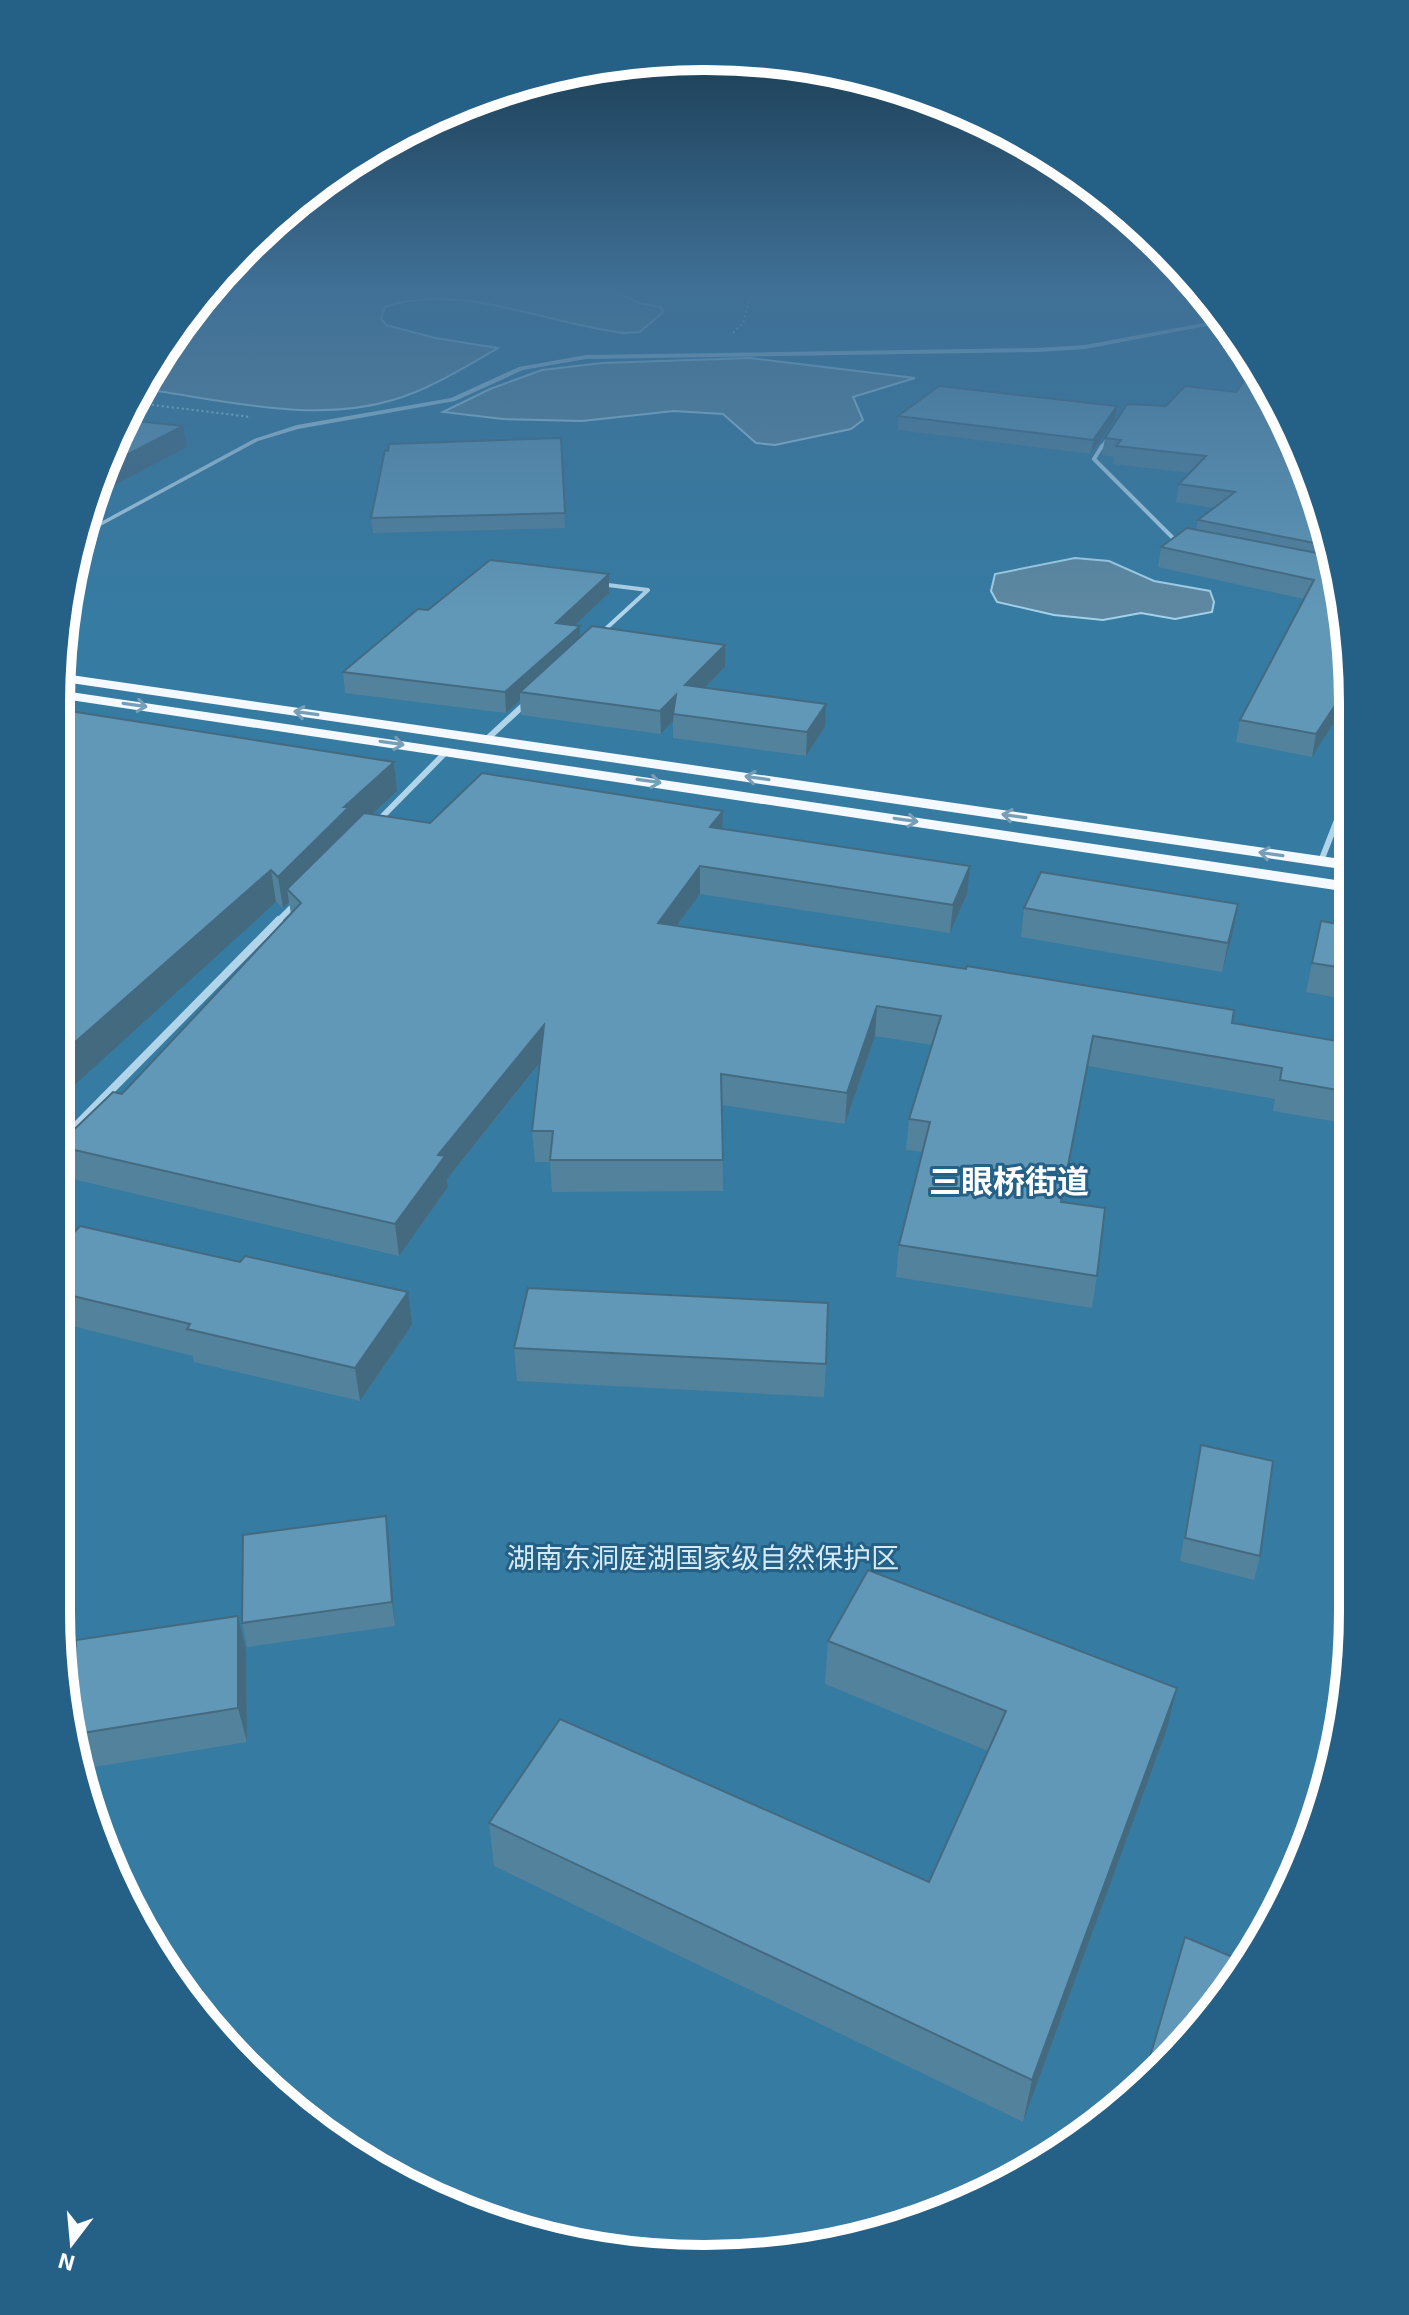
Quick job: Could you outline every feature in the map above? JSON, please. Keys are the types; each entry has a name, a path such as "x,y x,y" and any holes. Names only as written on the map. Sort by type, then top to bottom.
{"main road":[{"path":"71,679 1339,864"},
{"path":"70,696 1339,885"}],"street":[{"path":"96,527 256,440 297,427 459,397"},
{"path":"1115,428 1094,459 1175,540 1190,543"},
{"path":"588,583 648,590 591,643"},
{"path":"487,739 533,696"},
{"path":"369,830 447,751"},
{"path":"1321,861 1339,815"},
{"path":"70,1132 302,897"}],"green space":[{"name":"湖南东洞庭湖国家级自然保护区","path":"150,397 1259,397 1291,462 1317,540 1334,622 1338,663 1338,1652 1327,1734 1291,1853 1254,1928 1208,1997 1182,2029 1123,2088 1091,2114 1022,2160 947,2197 869,2223 787,2240 704,2245 622,2240 540,2223 462,2197 387,2160 318,2114 286,2088 227,2029 177,1963 135,1891 118,1853 92,1775 75,1693 70,1610 71,663 82,581 92,540 118,462"}],"shaded area":[{"path":"193,397 401,397 362,407 331,410 237,404"},
{"path":"474,397 853,397 863,420 851,429 775,445 756,443 723,414 674,411 582,421 503,419 443,412"},
{"path":"1075,558 1109,561 1154,581 1210,591 1214,602 1212,612 1175,619 1141,613 1103,620 1054,615 997,602 991,591 995,574"}],"building":[{"path":"924,397 1037,397 1117,406 1093,440 898,416"},
{"path":"1175,397 1259,397 1291,462 1318,544 1198,520 1235,492 1179,484 1206,456 1116,446 1121,440 1105,438 1127,404 1166,406"},
{"path":"137,421 183,426 120,459 130,443 127,441"},
{"path":"561,438 565,513 371,518 385,450 388,451 389,444"},
{"path":"1187,528 1320,554 1334,622 1339,700 1316,734 1240,720 1314,580 1161,547"},
{"path":"490,560 609,574 556,623 580,626 505,692 343,672 418,609 428,610"},
{"path":"592,626 725,645 685,685 826,704 807,732 673,714 676,695 660,711 520,692"},
{"path":"70,711 394,762 344,807 349,807 278,877 271,870 70,1047"},
{"path":"482,773 723,811 710,827 970,866 953,905 700,866 658,923 966,969 967,966 1234,1010 1232,1023 1339,1041 1339,1090 1280,1080 1282,1068 1093,1036 1061,1202 1105,1208 1097,1276 899,1245 930,1122 909,1119 941,1016 877,1006 847,1093 721,1074 723,1160 550,1160 553,1131 532,1131 544,1025 438,1155 445,1156 395,1224 70,1149 70,1133 113,1092 122,1094 301,903 287,889 364,813 430,823"},
{"path":"1041,872 1238,904 1228,943 1024,908"},
{"path":"1321,921 1339,924 1339,967 1312,963"},
{"path":"80,1226 240,1262 245,1256 408,1292 355,1368 187,1329 190,1324 70,1295 70,1237"},
{"path":"528,1288 828,1303 826,1364 514,1348"},
{"path":"1201,1445 1273,1461 1260,1556 1185,1538"},
{"path":"386,1516 392,1602 242,1623 243,1535"},
{"path":"868,1570 1177,1688 1032,2080 489,1823 560,1719 929,1882 1006,1711 828,1641"},
{"path":"238,1616 238,1708 82,1733 73,1675 76,1640"},
{"path":"1185,1937 1235,1958 1182,2029 1148,2064"}],"district":[{"name":"三眼桥街道","path":"1009,1182"}]}
